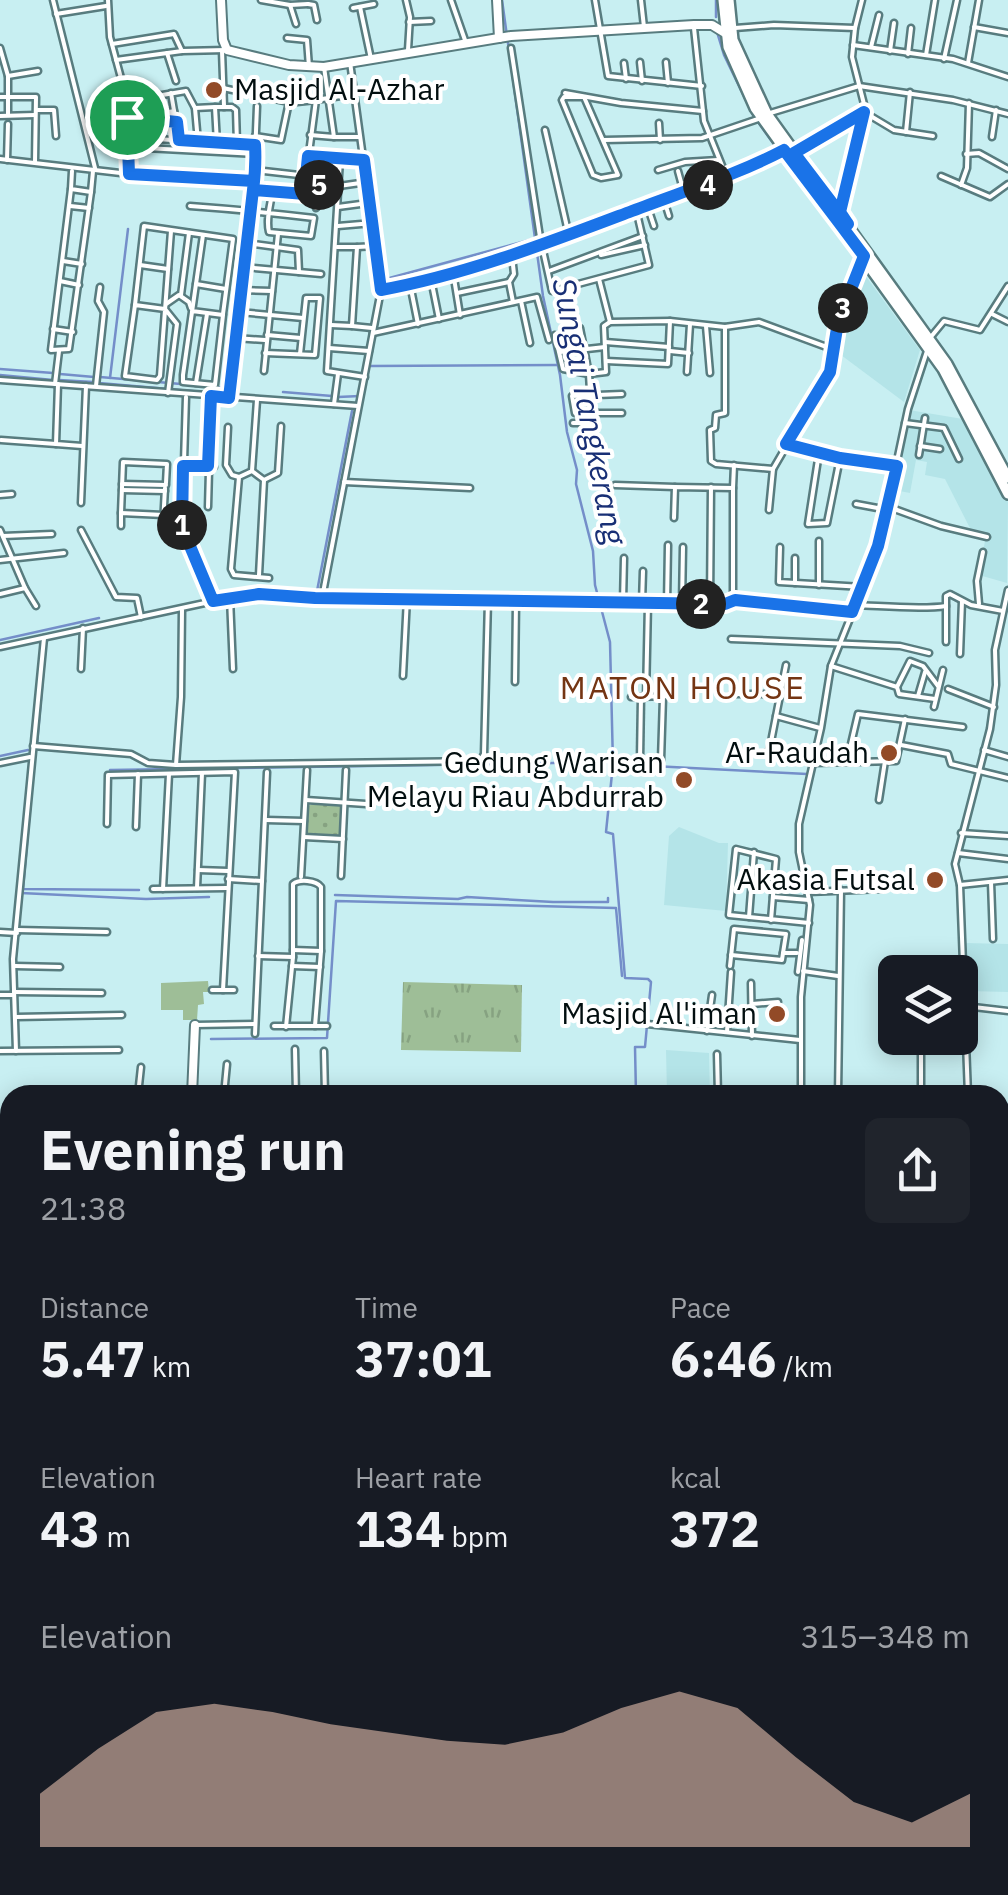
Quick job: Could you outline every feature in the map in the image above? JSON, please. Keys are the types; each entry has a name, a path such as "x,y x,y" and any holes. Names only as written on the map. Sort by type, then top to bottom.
{"main road":[{"path":"221,0 225,50 309,67 504,37 694,25 728,30"},
{"path":"497,0 504,37"},
{"path":"726,0 723,15 764,116 929,343"},
{"path":"726,0 728,30"},
{"path":"712,25 723,15"},
{"path":"789,152 840,212 864,256 958,380 1005,494"},
{"path":"990,450 1008,478"},
{"path":"192,1085 194,1025"}],"street":[{"path":"53,0 94,169 73,332 68,350 59,351 50,349 72,171"},
{"path":"261,0 314,4 317,20"},
{"path":"406,0 410,22 408,53"},
{"path":"451,0 466,44"},
{"path":"596,0 608,75 702,86"},
{"path":"641,0 644,27"},
{"path":"840,212 864,112 853,64 855,28 862,0"},
{"path":"926,56 934,0"},
{"path":"944,58 956,0"},
{"path":"968,64 979,0"},
{"path":"56,14 108,3 112,44 128,101 129,174"},
{"path":"372,59 356,7 374,4"},
{"path":"290,5 296,24"},
{"path":"871,48 878,15"},
{"path":"410,22 431,21"},
{"path":"890,51 894,23"},
{"path":"728,30 774,24 855,28"},
{"path":"694,25 703,111 709,137 727,178"},
{"path":"974,27 1008,33"},
{"path":"908,54 911,28"},
{"path":"112,44 174,34 182,51"},
{"path":"287,38 307,40 309,67"},
{"path":"853,45 944,58 1008,77"},
{"path":"510,48 541,246 554,292 648,266 636,209"},
{"path":"116,60 167,52 225,50 224,107"},
{"path":"1,52 8,78 8,115"},
{"path":"167,52 176,81"},
{"path":"322,598 381,290 350,62"},
{"path":"640,62 642,81"},
{"path":"666,62 668,83"},
{"path":"624,63 626,79"},
{"path":"324,67 334,137"},
{"path":"0,81 38,71"},
{"path":"602,140 709,137 859,86 910,92 1008,114"},
{"path":"223,88 290,102 282,140 256,136"},
{"path":"128,101 186,91 195,108 198,142"},
{"path":"906,133 910,92"},
{"path":"171,93 179,140"},
{"path":"565,93 703,111"},
{"path":"297,102 354,94"},
{"path":"0,97 34,96 36,162"},
{"path":"564,96 584,97 602,140 618,176 593,175 562,100 564,96"},
{"path":"306,176 316,100"},
{"path":"961,185 967,171 969,104"},
{"path":"229,398 254,181 256,106"},
{"path":"195,108 235,109 237,144"},
{"path":"215,108 217,143"},
{"path":"314,109 330,112"},
{"path":"0,116 54,110 56,136"},
{"path":"992,137 996,110"},
{"path":"140,118 176,111"},
{"path":"864,112 883,126 933,136"},
{"path":"381,290 512,256 727,178 789,152 864,112"},
{"path":"127,117 177,122"},
{"path":"658,123 660,140"},
{"path":"8,124 4,159 129,174 254,181"},
{"path":"545,130 569,236"},
{"path":"126,136 255,145"},
{"path":"309,136 360,138"},
{"path":"127,147 256,154"},
{"path":"966,154 979,153 1008,169"},
{"path":"308,156 364,160"},
{"path":"340,160 327,371 364,376"},
{"path":"658,170 685,162 718,160"},
{"path":"255,170 319,179 316,208"},
{"path":"678,171 684,193"},
{"path":"941,176 992,197 1008,184"},
{"path":"339,186 367,182"},
{"path":"71,190 91,192"},
{"path":"253,190 318,195"},
{"path":"190,206 250,210 270,212 314,218 310,236 269,231 270,212 272,194"},
{"path":"664,200 669,216"},
{"path":"338,207 370,202"},
{"path":"648,205 654,226"},
{"path":"70,206 90,208"},
{"path":"338,226 373,223"},
{"path":"171,230 160,376 157,380 126,376 144,226 233,239 215,385 183,382 182,376 203,235"},
{"path":"181,295 189,233"},
{"path":"264,371 278,234"},
{"path":"298,236 299,272"},
{"path":"592,257 643,236"},
{"path":"246,243 296,249"},
{"path":"549,271 645,244"},
{"path":"337,247 377,246"},
{"path":"352,326 357,247"},
{"path":"512,256 514,274 509,282 513,302"},
{"path":"768,510 773,468 830,372 838,322 864,256"},
{"path":"63,261 82,264"},
{"path":"140,265 168,269"},
{"path":"244,266 321,274"},
{"path":"453,272 460,315"},
{"path":"432,279 439,320"},
{"path":"598,280 610,322"},
{"path":"60,282 79,285"},
{"path":"457,293 509,282"},
{"path":"196,284 226,289"},
{"path":"410,284 418,325"},
{"path":"96,386 104,312 98,302 100,287"},
{"path":"241,290 273,292"},
{"path":"801,954 810,923 810,900 798,852 799,824 822,728 831,666 864,588 929,343 944,320 978,330 1007,290"},
{"path":"165,309 173,297 181,295"},
{"path":"176,324 187,322 192,310 181,295"},
{"path":"266,353 300,354 315,354 320,298 306,298 300,354"},
{"path":"331,325 373,330 418,325 540,298 549,340"},
{"path":"521,301 530,343"},
{"path":"135,305 165,309 176,324 168,388"},
{"path":"192,310 223,315"},
{"path":"238,312 303,318"},
{"path":"196,383 208,313"},
{"path":"992,314 1008,322"},
{"path":"555,334 565,371 589,374 604,374 604,326 610,322 670,321 724,327 759,322 832,349"},
{"path":"606,361 666,364 670,321"},
{"path":"688,372 690,324"},
{"path":"706,326 710,373"},
{"path":"724,327 725,413 714,417 710,459 713,464 773,468"},
{"path":"573,423 592,424 589,374 580,328"},
{"path":"52,329 73,332"},
{"path":"235,338 302,338"},
{"path":"558,352 605,345 690,352"},
{"path":"329,348 369,351"},
{"path":"56,444 59,351"},
{"path":"334,406 338,374"},
{"path":"0,380 168,388 186,395 358,406"},
{"path":"81,503 86,386"},
{"path":"622,394 573,395 572,411 622,414"},
{"path":"186,395 182,527 213,601"},
{"path":"208,507 211,396"},
{"path":"252,471 257,400"},
{"path":"919,455 925,418"},
{"path":"905,423 944,428 954,422"},
{"path":"264,480 278,473 280,426"},
{"path":"228,428 226,465 230,474 239,477 252,471"},
{"path":"944,428 959,459"},
{"path":"1,440 83,446"},
{"path":"786,444 840,458 897,466"},
{"path":"920,446 940,448"},
{"path":"819,453 807,524 827,523 840,458"},
{"path":"121,526 123,462 166,464 163,524"},
{"path":"732,600 734,465"},
{"path":"183,466 211,466"},
{"path":"252,471 264,480"},
{"path":"239,477 231,569 234,574 269,578"},
{"path":"259,577 264,480"},
{"path":"344,482 470,488"},
{"path":"615,485 733,488"},
{"path":"122,487 182,489"},
{"path":"674,518 675,487"},
{"path":"710,604 711,488"},
{"path":"0,495 12,494"},
{"path":"856,504 888,508 987,537"},
{"path":"121,513 164,515"},
{"path":"81,530 117,598 137,598 141,617"},
{"path":"36,606 1,533 52,534"},
{"path":"819,541 820,584"},
{"path":"667,604 668,544"},
{"path":"780,546 780,582 864,588"},
{"path":"682,604 683,547"},
{"path":"978,604 977,581 983,552"},
{"path":"0,560 64,553"},
{"path":"623,602 624,558"},
{"path":"795,583 796,558"},
{"path":"640,759 643,572"},
{"path":"0,594 25,588"},
{"path":"963,955 960,885 954,870 956,853 994,707 995,650 1008,590"},
{"path":"0,647 259,594 667,604 727,604 732,600 852,612"},
{"path":"946,642 948,594 1003,611"},
{"path":"230,598 232,669"},
{"path":"404,676 406,598"},
{"path":"33,746 131,754 148,764 176,765 482,761 488,600"},
{"path":"514,682 516,600"},
{"path":"960,654 962,601"},
{"path":"856,605 910,605 923,610 946,606"},
{"path":"176,765 182,697 182,608"},
{"path":"80,669 84,628"},
{"path":"16,1051 13,966 44,637"},
{"path":"731,639 900,646 929,653"},
{"path":"935,699 898,693 897,687 908,661 926,669 938,686"},
{"path":"765,753 769,752 786,665"},
{"path":"831,666 897,687"},
{"path":"918,696 926,669"},
{"path":"934,708 943,670"},
{"path":"948,689 994,707"},
{"path":"732,694 780,694"},
{"path":"631,696 673,696"},
{"path":"661,760 663,696"},
{"path":"847,761 858,714 963,727"},
{"path":"776,716 822,728"},
{"path":"814,763 897,760 906,718"},
{"path":"901,746 948,754 952,764 1008,778"},
{"path":"984,750 1008,757"},
{"path":"0,763 32,756"},
{"path":"879,800 885,760"},
{"path":"301,877 307,770"},
{"path":"341,876 346,770"},
{"path":"107,824 108,775 231,771 236,774 223,990"},
{"path":"198,888 202,772"},
{"path":"255,1034 267,772"},
{"path":"162,889 169,773"},
{"path":"136,826 138,774"},
{"path":"306,800 366,804"},
{"path":"266,820 304,821"},
{"path":"961,833 1008,836"},
{"path":"304,837 342,839"},
{"path":"772,920 776,858 738,848 734,853 730,915 772,920 810,923"},
{"path":"749,917 754,852"},
{"path":"956,853 1008,859"},
{"path":"198,870 228,871"},
{"path":"228,879 262,880"},
{"path":"808,892 883,889 908,880"},
{"path":"960,885 1008,880"},
{"path":"286,1027 293,957 293,884 298,881 316,882 321,887 315,1026"},
{"path":"990,882 993,938"},
{"path":"153,889 227,888"},
{"path":"838,1085 841,890"},
{"path":"774,897 810,900"},
{"path":"726,1032 731,955 734,929 786,934 782,960 731,955"},
{"path":"0,932 107,932"},
{"path":"801,1085 802,940"},
{"path":"293,950 321,951"},
{"path":"784,952 801,954"},
{"path":"258,956 293,957"},
{"path":"13,966 60,966"},
{"path":"292,966 320,967"},
{"path":"800,972 838,976"},
{"path":"751,983 752,1036"},
{"path":"212,990 234,990"},
{"path":"0,995 102,992"},
{"path":"708,1031 712,995"},
{"path":"752,1004 778,1002"},
{"path":"978,1008 1008,1011"},
{"path":"16,1018 122,1015"},
{"path":"194,1025 256,1024"},
{"path":"647,1024 800,1040"},
{"path":"274,1026 326,1026"},
{"path":"0,1051 119,1050"},
{"path":"295,1050 296,1085"},
{"path":"324,1050 325,1085"},
{"path":"717,1054 718,1085"},
{"path":"922,1055 922,1085"},
{"path":"966,1055 968,1085"},
{"path":"225,1085 227,1064"},
{"path":"139,1085 141,1067"}],"shaded area":[{"path":"862,271 920,350 904,402 837,352 840,328"},
{"path":"909,410 969,420 1008,502 1007,583 979,575 986,535 972,532 945,479 925,475 927,462 916,460 910,493 894,490"},
{"path":"679,827 728,843 726,911 664,905 669,836"},
{"path":"965,943 1008,944 1008,992 978,991 978,955 966,955"},
{"path":"666,1050 709,1053 710,1085 667,1085"}],"green space":[{"path":"340,804 340,835 306,834 307,806"},
{"path":"208,981 209,992 203,992 204,1004 198,1005 197,1020 183,1020 183,1010 161,1010 161,983"},
{"path":"403,982 522,985 521,1052 401,1050"}],"waterway":[{"name":"Sungai Tangkerang","path":"502,0 543,296 577,470 576,484 593,551 595,585 610,642 613,764 606,832 613,834 625,978 651,982 645,1047 635,1047 636,1085"},
{"path":"716,0 716,17"},
{"path":"717,32 754,117"},
{"path":"758,122 778,150"},
{"path":"781,155 822,209"},
{"path":"371,201 382,280 533,239"},
{"path":"110,378 128,229"},
{"path":"368,348 371,330"},
{"path":"370,366 558,365"},
{"path":"0,369 53,373"},
{"path":"60,374 94,377"},
{"path":"0,375 53,380"},
{"path":"100,377 227,388"},
{"path":"59,380 93,382"},
{"path":"99,383 226,394"},
{"path":"283,392 332,396"},
{"path":"233,394 330,402"},
{"path":"338,397 360,396"},
{"path":"219,594 268,588 317,591 352,411"},
{"path":"0,640 99,618"},
{"path":"37,744 46,643"},
{"path":"0,756 28,750"},
{"path":"35,753 23,889 139,890"},
{"path":"110,770 613,762"},
{"path":"614,764 807,774"},
{"path":"21,893 146,899 209,897"},
{"path":"335,895 553,902 608,902 608,898"},
{"path":"211,1039 327,1038 336,901 616,908 622,976"}],"place":[{"name":"Masjid Al-Azhar","path":"214,90"},
{"name":"Ar-Raudah","path":"889,753"},
{"name":"Gedung Warisan Melayu Riau Abdurrab","path":"684,780"},
{"name":"Akasia Futsal","path":"935,880"},
{"name":"Masjid Al'iman","path":"777,1014"}],"district":[{"name":"MATON HOUSE","path":"683,688"}],"route":[{"path":"127,117 129,174 254,181 253,190 318,195 319,179 306,176 308,156 364,160 381,290 543,246 720,181 784,150 843,228 848,224 794,153 864,112 840,212 848,224 843,228 864,256 838,322 830,372 786,444 840,458 897,466 878,546 852,612 735,600 725,604 259,594 213,601 182,527 183,466 208,466 211,396 229,398 253,190 255,170 256,154 255,145 179,140 177,122 127,117"}]}
